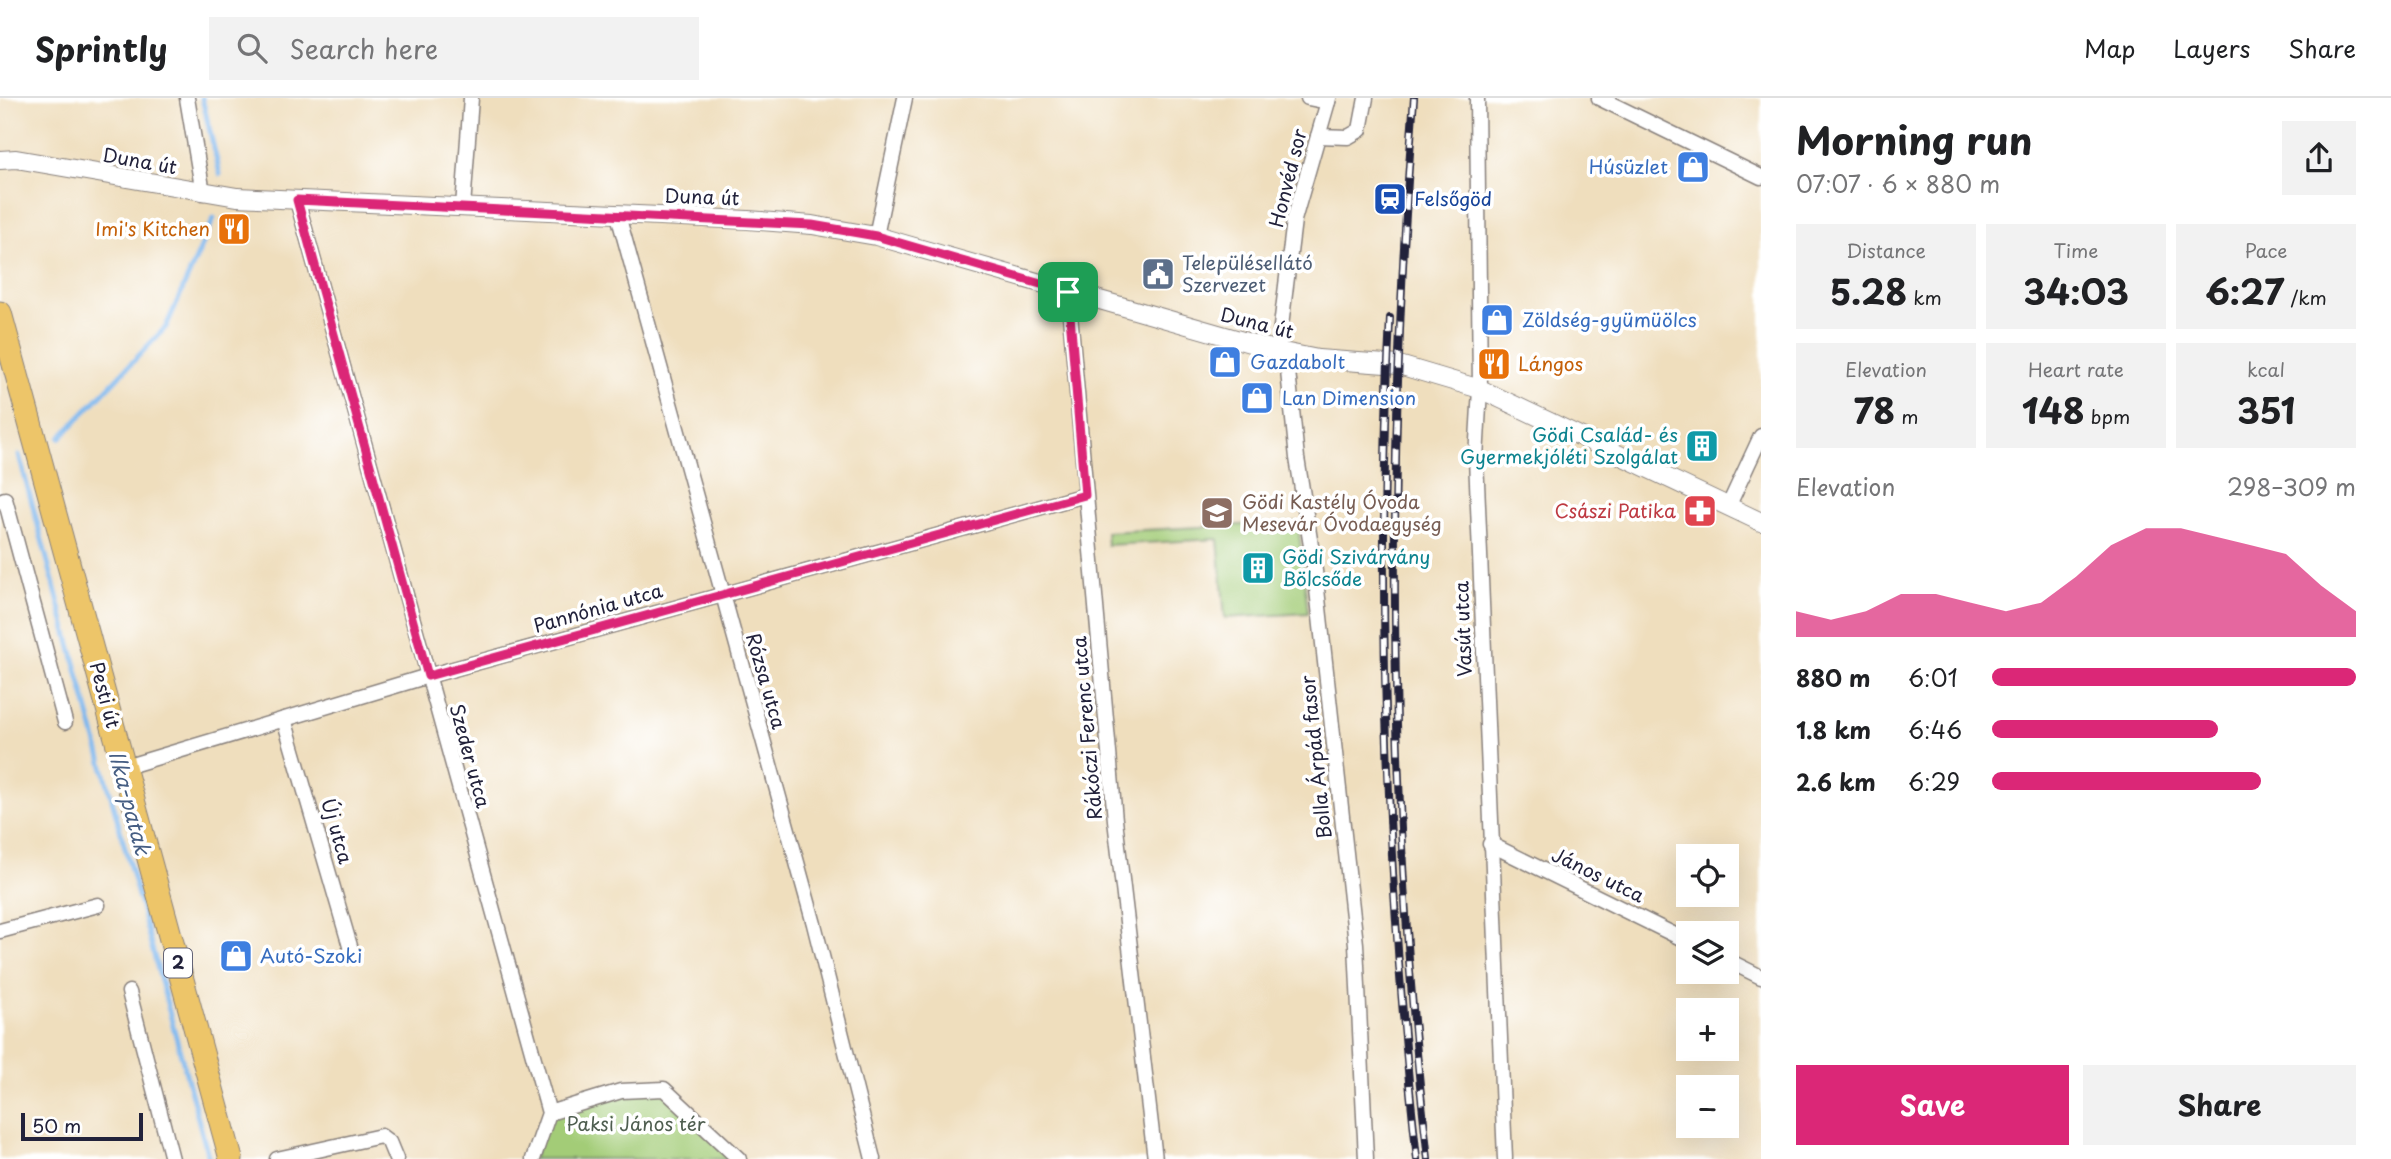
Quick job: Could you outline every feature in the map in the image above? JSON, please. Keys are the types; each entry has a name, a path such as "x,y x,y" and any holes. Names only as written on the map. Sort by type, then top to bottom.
{"main road":[{"name":"Pesti út","path":"0,313 41,454 231,1159"}],"street":[{"path":"187,98 209,194"},
{"path":"463,207 471,98"},
{"path":"876,236 905,98"},
{"path":"1308,98 1328,100"},
{"path":"1318,136 1348,136 1360,130 1366,98"},
{"name":"Vasút utca","path":"1477,98 1480,389 1476,458 1505,1159"},
{"path":"1599,98 1761,177"},
{"name":"Honvéd sor","path":"1282,351 1294,220 1328,100"},
{"name":"Duna út","path":"0,160 16,159 237,197 812,225 876,236 1282,351 1318,359 1388,365 1480,389 1761,522"},
{"name":"Szeder utca","path":"297,200 549,1113"},
{"name":"Rózsa utca","path":"618,215 814,924 873,1159"},
{"name":"Rákóczi Ferenc utca","path":"1068,292 1115,820 1155,1159"},
{"name":"Bolla Árpád fasor","path":"1282,351 1315,571 1356,944 1366,1159"},
{"path":"1728,507 1761,436"},
{"name":"Pannónia utca","path":"125,767 428,676 721,593 1085,495"},
{"path":"2,500 65,722"},
{"name":"Új utca","path":"284,719 352,953"},
{"name":"János utca","path":"1490,844 1676,936"},
{"path":"0,931 98,905"},
{"path":"1739,966 1761,977"},
{"path":"129,992 172,1159"},
{"path":"533,1159 549,1113 621,1091 664,1089 739,1159"},
{"path":"277,1159 381,1136 389,1142 396,1159"}],"green space":[{"path":"1298,522 1308,613 1225,618 1218,539 1107,545 1106,532"},
{"name":"Paksi János tér","path":"664,1089 739,1159 533,1159 549,1113 621,1091"}],"waterway":[{"name":"Ilka-patak","path":"202,98 220,174"},
{"name":"Ilka-patak","path":"60,438 166,327 214,218"},
{"name":"Ilka-patak","path":"19,455 209,1159"}],"railway":[{"path":"1414,98 1399,363 1395,629 1405,894 1414,1027 1428,1159"},
{"path":"1390,318 1384,530 1387,739 1398,949 1417,1159"}],"place":[{"name":"Húsüzlet","path":"1693,167"},
{"name":"Felsőgöd","path":"1390,199"},
{"name":"Imi's Kitchen","path":"234,229"},
{"name":"Településellátó Szervezet","path":"1158,274"},
{"name":"Zöldség-gyümüölcs","path":"1497,320"},
{"name":"Gazdabolt","path":"1225,362"},
{"name":"Lángos","path":"1494,364"},
{"name":"Lan Dimension","path":"1257,398"},
{"name":"Gödi Család- és Gyermekjóléti Szolgálat","path":"1702,446"},
{"name":"Császi Patika","path":"1700,511"},
{"name":"Gödi Kastély Óvoda Mesevár Óvodaegység","path":"1217,513"},
{"name":"Gödi Szivárvány Bölcsőde","path":"1258,568"},
{"name":"Autó-Szoki","path":"236,956"}],"route":[{"path":"297,200 812,225 876,236 1068,292 1085,495 721,593 428,676 297,200"}]}
